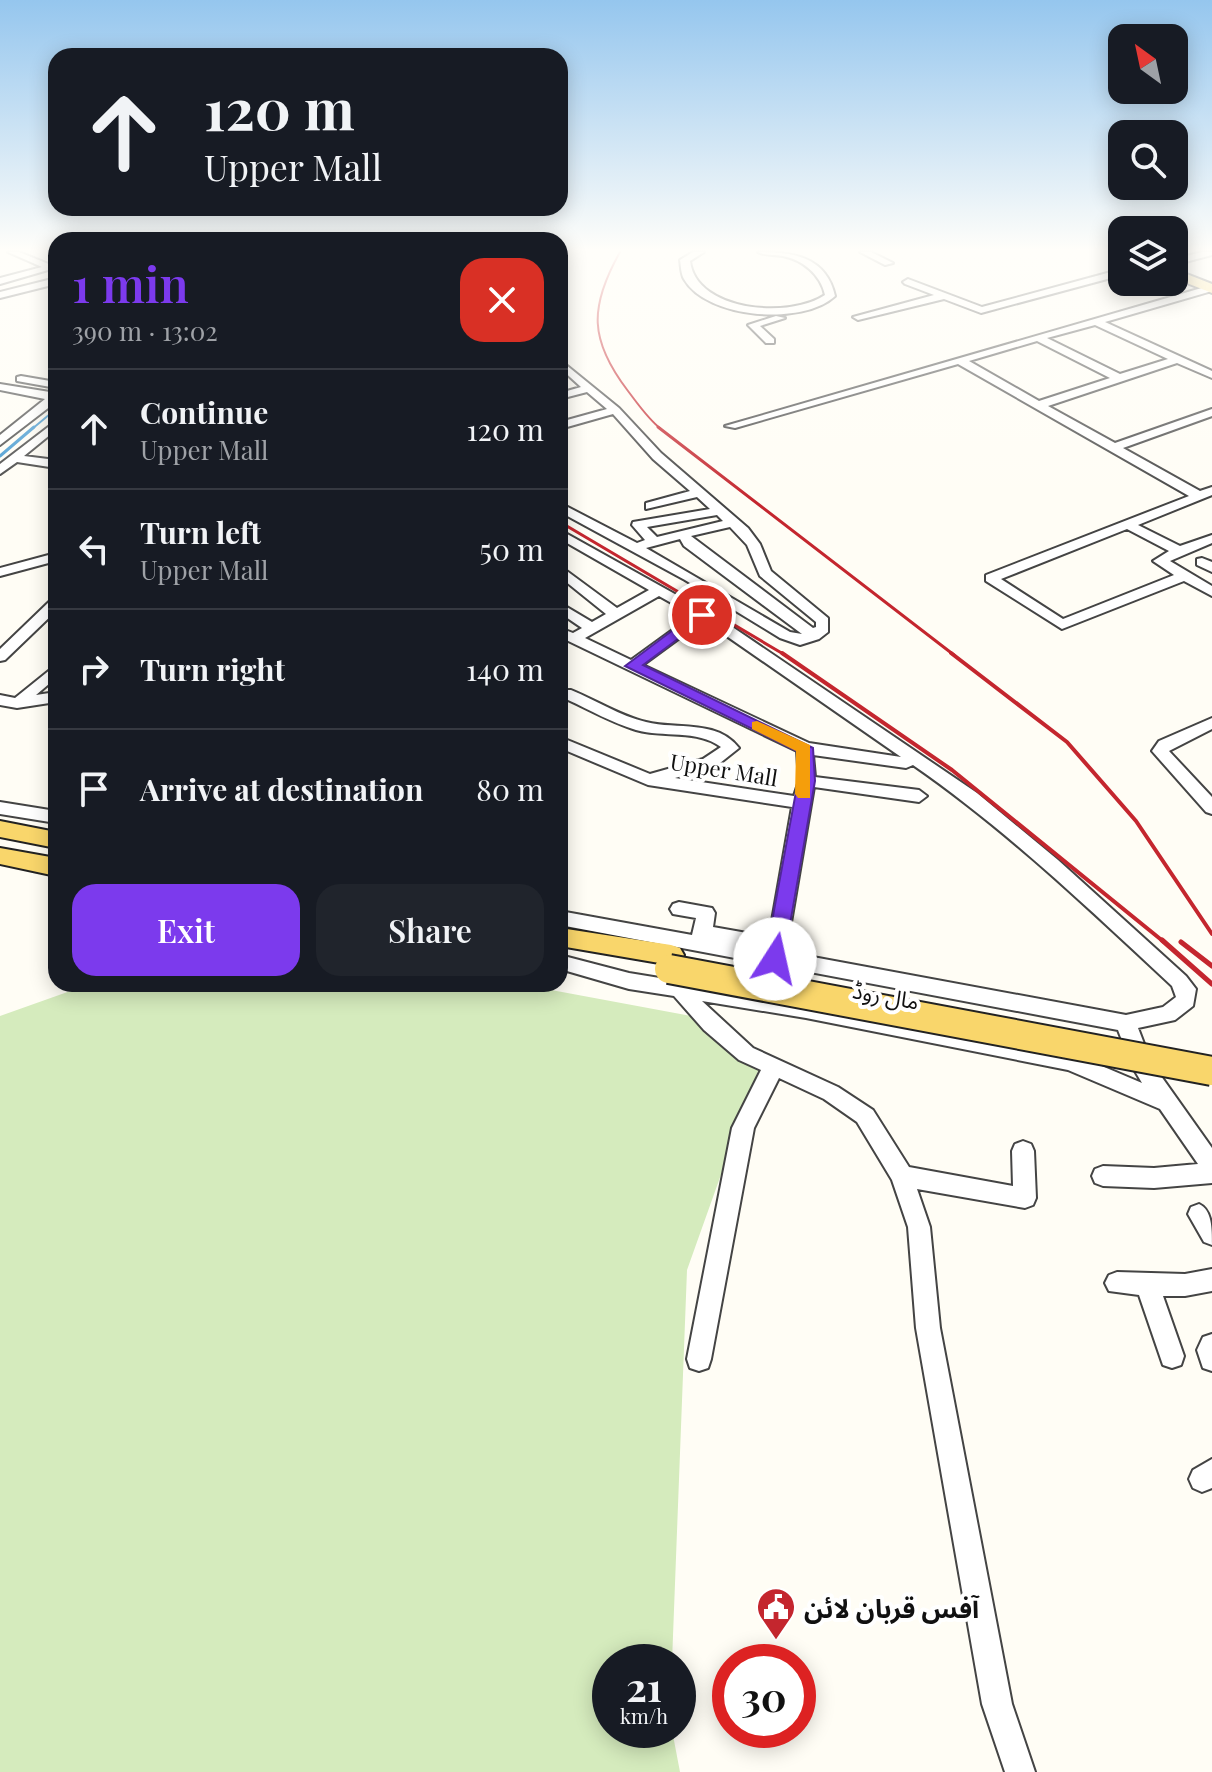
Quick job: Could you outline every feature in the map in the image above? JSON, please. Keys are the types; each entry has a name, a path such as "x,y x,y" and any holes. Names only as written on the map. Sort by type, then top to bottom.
{"main road":[{"path":"0,829 48,838"},
{"path":"0,856 48,865"},
{"name":"مال روڈ","path":"568,939 673,971 1212,1071"},
{"name":"مال روڈ","path":"568,955 1212,1055"}],"street":[{"path":"763,335 770,341"},
{"path":"731,426 1045,335"},
{"path":"1125,335 1212,375"},
{"path":"1037,337 1119,378"},
{"path":"1041,404 1177,359"},
{"path":"959,360 1041,404 1113,448 1206,493"},
{"path":"568,370 612,408 657,456 733,522 753,544 765,573 823,621 823,629 800,641 785,635 636,547 568,511"},
{"path":"37,371 48,373"},
{"path":"568,381 578,378"},
{"path":"21,379 48,384"},
{"path":"0,387 48,396"},
{"path":"568,394 590,388"},
{"path":"0,441 48,403"},
{"path":"568,417 612,408"},
{"path":"568,423 612,408"},
{"path":"1113,448 1212,412"},
{"path":"0,470 48,430"},
{"path":"14,458 48,463"},
{"path":"655,522 644,506 699,493"},
{"path":"1184,576 1062,625 991,578 1206,493"},
{"path":"653,541 638,525 720,511"},
{"path":"636,547 733,522"},
{"path":"1127,524 1179,551"},
{"path":"683,534 689,543 814,636"},
{"path":"568,539 702,615 971,797 1052,864 1186,989 1186,1000 1168,1014 1126,1023 775,959 701,938 568,919"},
{"path":"1212,539 1160,561 1212,592"},
{"path":"0,572 48,559"},
{"path":"568,576 615,614"},
{"path":"568,635 591,628 659,590"},
{"path":"0,657 48,611"},
{"path":"568,612 591,628"},
{"path":"632,666 702,615"},
{"name":"Upper Mall","path":"568,637 805,748 807,781 801,803 648,779 568,745"},
{"path":"17,703 48,677"},
{"path":"568,696 647,728 686,729 723,741 731,748 709,763 648,779"},
{"path":"0,700 17,703 48,698"},
{"path":"1212,723 1165,745 1160,751 1162,758 1212,808"},
{"path":"805,748 906,763"},
{"path":"807,781 919,796"},
{"path":"775,959 801,803"},
{"path":"0,808 48,816"},
{"path":"679,909 706,913 701,938"},
{"path":"701,938 740,938"},
{"path":"568,965 590,972 673,971 806,1010 1071,1062 1168,1103"},
{"path":"673,971 711,1024 746,1054 831,1093 865,1116 902,1176 919,1227 928,1328 997,1704 1020,1772"},
{"path":"1126,1023 1142,1066 1212,1166"},
{"path":"699,1359 743,1128 774,1068"},
{"path":"902,1176 1025,1198 1023,1151"},
{"path":"1103,1176 1154,1178 1212,1173"},
{"path":"1199,1214 1212,1234"},
{"path":"1117,1283 1185,1285 1212,1280"},
{"path":"1147,1284 1172,1356"},
{"path":"1212,1346 1212,1359"}],"green space":[{"path":"68,992 562,992 718,1021 759,1068 687,1270 673,1644 592,1644 592,1748 675,1748 680,1772 0,1772 0,1016"}],"waterway":[{"path":"32,429 48,416"},
{"path":"0,456 34,427"}],"railway":[{"path":"599,335 615,373 643,411 661,429"},
{"path":"658,427 954,655"},
{"path":"568,527 784,655"},
{"path":"951,653 1067,742 1136,821 1212,934"},
{"path":"784,655 952,770 1164,942"},
{"path":"1162,940 1212,984"},
{"path":"1181,942 1212,966"}],"slow traffic":[{"path":"757,726 805,748 807,781 804,794"}],"place":[{"name":"آفس قربان لائن","path":"776,1641"}],"route":[{"path":"702,615 632,666 805,748 807,781 775,959"}]}
